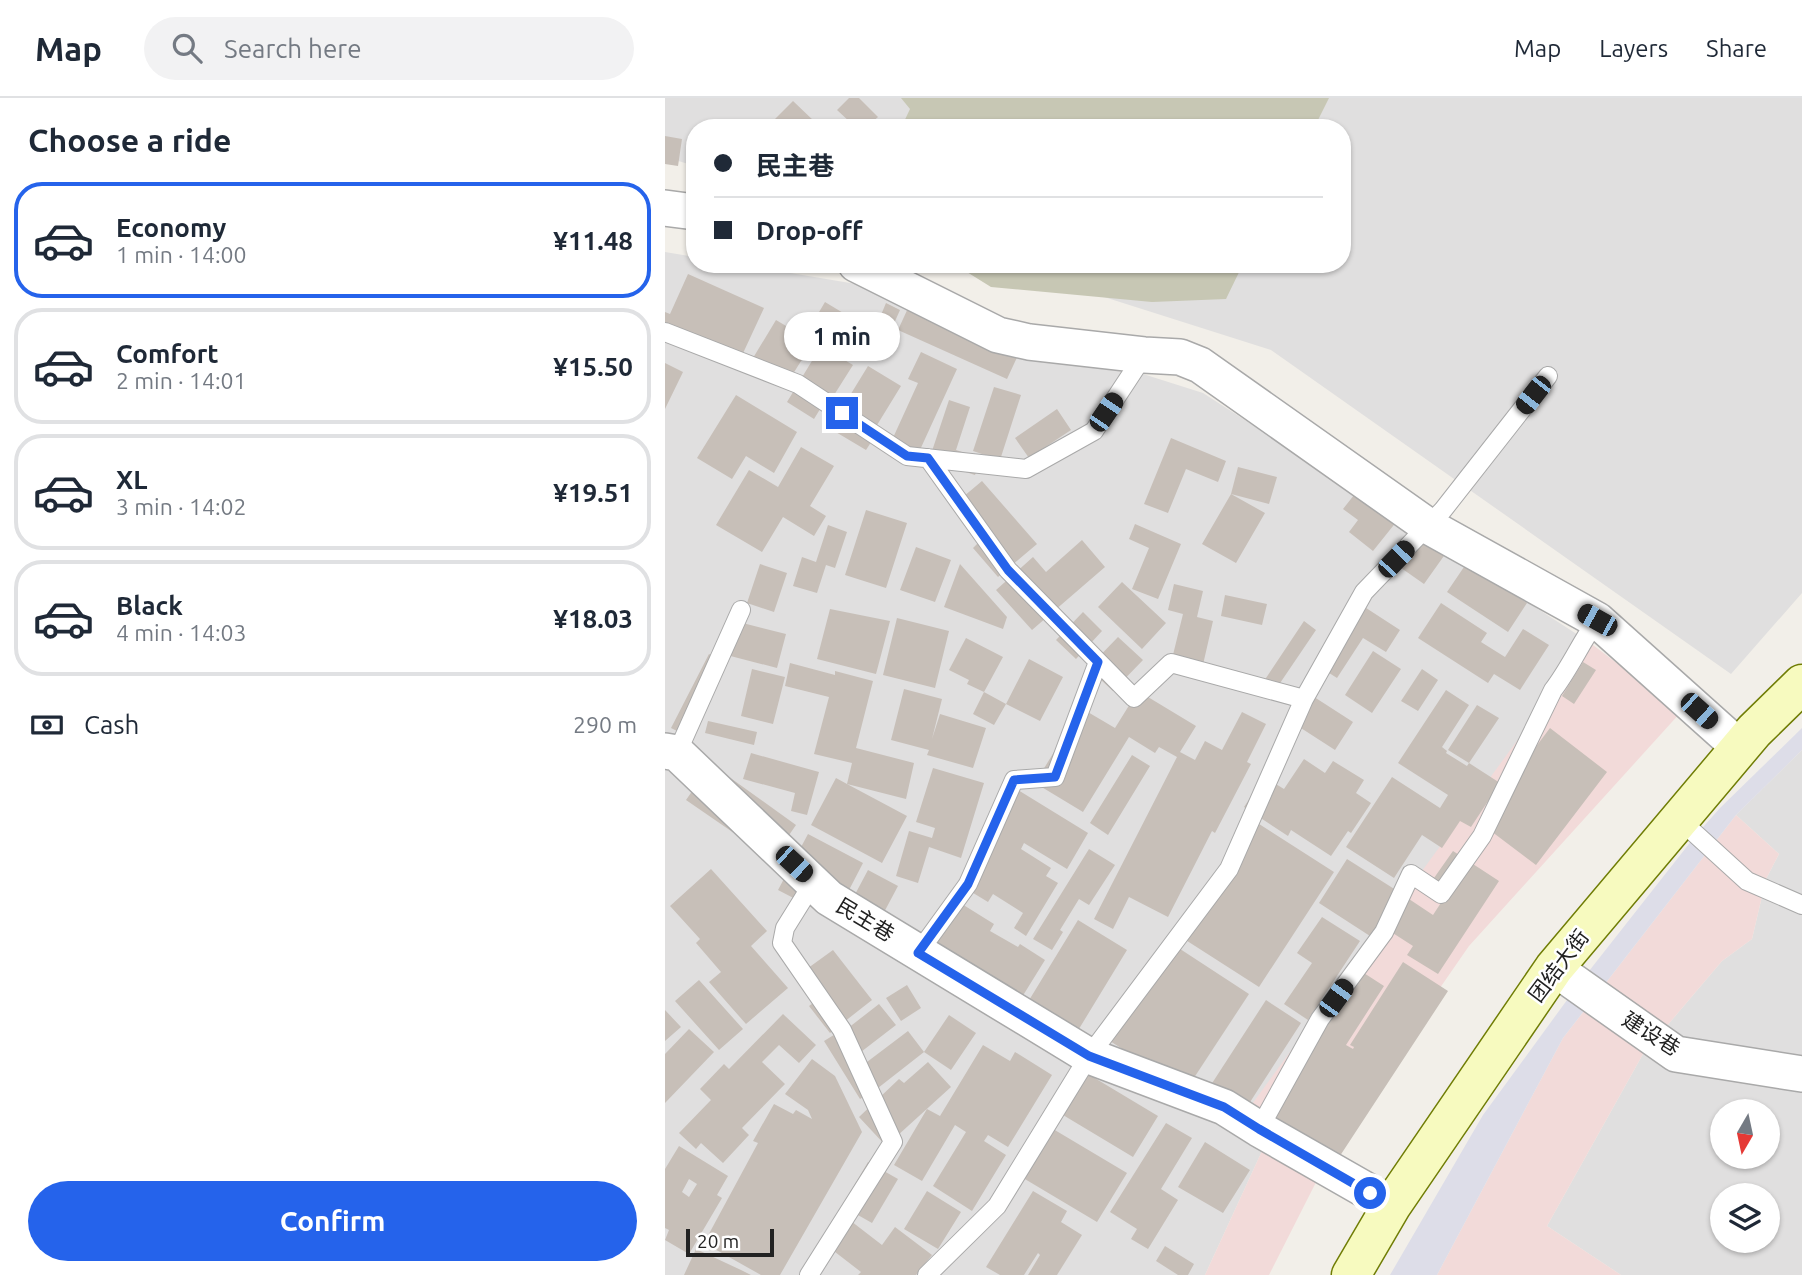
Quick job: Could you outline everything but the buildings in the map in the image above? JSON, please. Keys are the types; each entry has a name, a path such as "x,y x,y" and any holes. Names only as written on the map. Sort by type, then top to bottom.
{"main road":[{"name":"团结大街","path":"1351,1275 1392,1205 1554,968 1754,731 1802,684"}],"street":[{"path":"665,208 686,211"},
{"path":"874,273 998,335 1029,342 1180,357 1200,365 1428,526 1597,620 1740,748"},
{"name":"民主巷","path":"671,752 829,898 1089,1056 1224,1107 1392,1205"},
{"name":"建设巷","path":"1554,968 1676,1054 1802,1074"}],"lane":[{"path":"665,332 798,384 907,456 1026,469 1094,431 1144,355"},
{"path":"927,1275 997,1206 1089,1056 1229,869 1304,699 1364,592 1443,510 1548,376"},
{"path":"928,458 1008,570 1134,698 1171,663 1304,699"},
{"path":"671,752 741,610"},
{"path":"1259,1129 1320,1019 1384,932 1411,874 1441,894 1482,835 1553,690 1597,620"},
{"path":"918,953 968,884 1014,780 1055,777 1098,662"},
{"path":"1679,819 1747,881 1802,905"},
{"path":"809,1275 893,1142 842,1030 782,943 785,928 813,883"}],"shaded area":[{"path":"665,98 1802,98 1802,593 1731,674 1271,350 1028,273 1351,273 1351,119 686,119 686,163 665,157"},
{"path":"901,98 1329,98 1318,119 905,119 910,109"},
{"path":"665,252 686,256 686,273 791,273 862,285 1203,393 1589,642 1273,1127 1205,1275 665,1275"},
{"path":"968,273 1239,273 1226,299 1152,302 991,287"},
{"path":"1589,642 1681,712 1469,946 1345,1125 1269,1275 1205,1275 1273,1127 1247,1111"},
{"path":"1802,728 1802,750 1736,815 1563,1038 1437,1275 1390,1275 1483,1115 1578,985 1696,835"},
{"path":"1802,750 1802,1275 1621,1275 1547,1226 1643,1054 1722,961 1752,939 1766,879 1779,854 1736,815"},
{"path":"1736,815 1779,854 1766,879 1752,939 1722,961 1643,1054 1547,1226 1621,1275 1437,1275 1563,1038"}],"route":[{"path":"842,413 907,456 928,458 1008,570 1098,662 1055,777 1014,780 968,884 918,953 1089,1056 1224,1107 1370,1193"}]}
